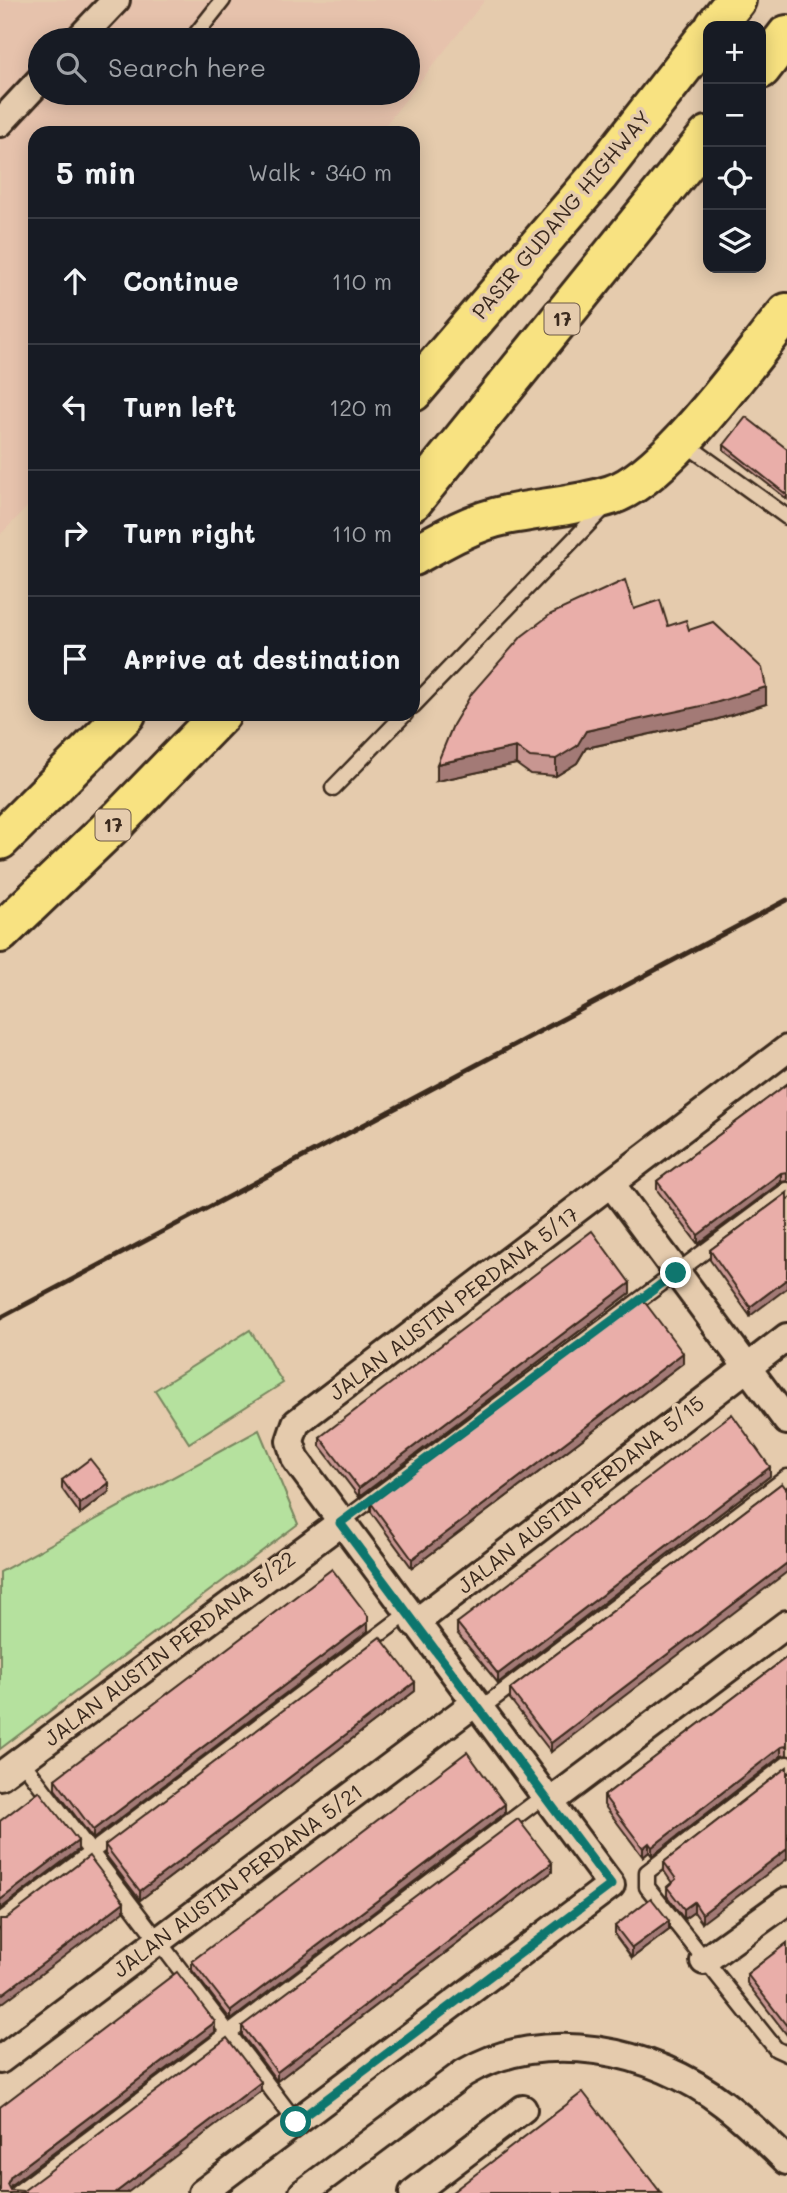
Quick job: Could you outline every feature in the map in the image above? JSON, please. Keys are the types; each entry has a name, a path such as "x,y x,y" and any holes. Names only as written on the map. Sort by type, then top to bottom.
{"highway":[{"path":"719,21 736,0"},
{"path":"766,63 787,36"},
{"name":"PASIR GUDANG HIGHWAY","path":"420,384 598,176 703,41"},
{"name":"17","path":"420,492 703,142"},
{"path":"420,552 456,532 503,516 621,491 641,480 666,460 787,313"},
{"path":"0,840 120,721"},
{"name":"17","path":"0,933 119,819 215,721"}],"street":[{"path":"89,28 116,0"},
{"path":"0,123 28,93"},
{"name":"JALAN AUSTIN PERDANA 5/17","path":"340,1523 296,1460 290,1441 296,1423 612,1185 787,1049"},
{"path":"612,1185 787,1421"},
{"name":"JALAN AUSTIN PERDANA 5/15","path":"411,1618 787,1337"},
{"path":"202,2193 611,1885 340,1523"},
{"name":"JALAN AUSTIN PERDANA 5/22","path":"0,1776 340,1523"},
{"path":"548,1798 787,1624"},
{"name":"JALAN AUSTIN PERDANA 5/21","path":"0,2060 478,1706"},
{"path":"704,1961 787,1901"},
{"path":"303,2193 464,2073 485,2060 526,2048 601,2051 642,2062 685,2080 723,2103 787,2161"},
{"path":"412,2193 523,2109"}],"lane":[{"path":"201,28 223,0"},
{"path":"681,441 787,517"},
{"path":"420,699 621,491"},
{"path":"333,788 398,721"},
{"path":"340,1523 787,1190"},
{"path":"478,1706 787,1477"},
{"path":"0,1921 411,1618"},
{"path":"21,1760 296,2122"},
{"path":"787,1764 647,1872 648,1887 704,1961 776,2049 787,2054"},
{"path":"17,2193 228,2032 548,1798"}],"shaded area":[{"path":"0,0 485,0 420,82 420,28 28,28 28,105 401,105 385,126 28,126 28,506 0,535"}],"green space":[{"path":"250,1330 283,1383 189,1443 155,1390"},
{"path":"259,1430 298,1524 0,1749 0,1572"}],"building":[{"path":"746,417 787,449 787,495 724,445"},
{"path":"625,580 634,609 660,600 668,626 686,620 689,630 713,622 762,668 766,687 715,703 586,731 577,746 556,759 530,757 516,747 437,764 453,725 472,693 522,636 551,614"},
{"path":"787,1084 787,1172 781,1173 698,1235 657,1181"},
{"path":"787,1193 787,1279 750,1307 710,1250"},
{"path":"592,1231 630,1283 359,1488 320,1437"},
{"path":"643,1300 683,1353 412,1559 371,1503"},
{"path":"732,1414 770,1467 498,1674 457,1623"},
{"path":"90,1459 109,1483 80,1504 62,1480"},
{"path":"782,1483 787,1490 787,1563 551,1743 510,1689"},
{"path":"332,1569 368,1616 368,1622 93,1830 55,1779"},
{"path":"380,1637 415,1682 140,1891 105,1845"},
{"path":"787,1657 787,1746 781,1747 652,1847 649,1843 643,1848 604,1796"},
{"path":"467,1752 505,1804 231,2011 192,1961"},
{"path":"787,1767 787,1849 702,1914 694,1902 684,1909 667,1887 676,1879 664,1862"},
{"path":"39,1791 78,1841 0,1900 0,1821"},
{"path":"518,1819 552,1863 277,2072 242,2026"},
{"path":"89,1856 124,1902 0,1996 0,1919 6,1919"},
{"path":"651,1898 669,1921 632,1948 615,1926"},
{"path":"787,1943 787,2026 747,1974"},
{"path":"177,1972 215,2022 11,2176 7,2184 10,2190 23,2191 227,2038 261,2082 115,2193 0,2193 0,2107"},
{"path":"583,2092 661,2193 451,2193"}],"railway":[{"path":"0,1318 787,900"}],"route":[{"path":"296,2122 611,1885 340,1523 676,1273"}]}
